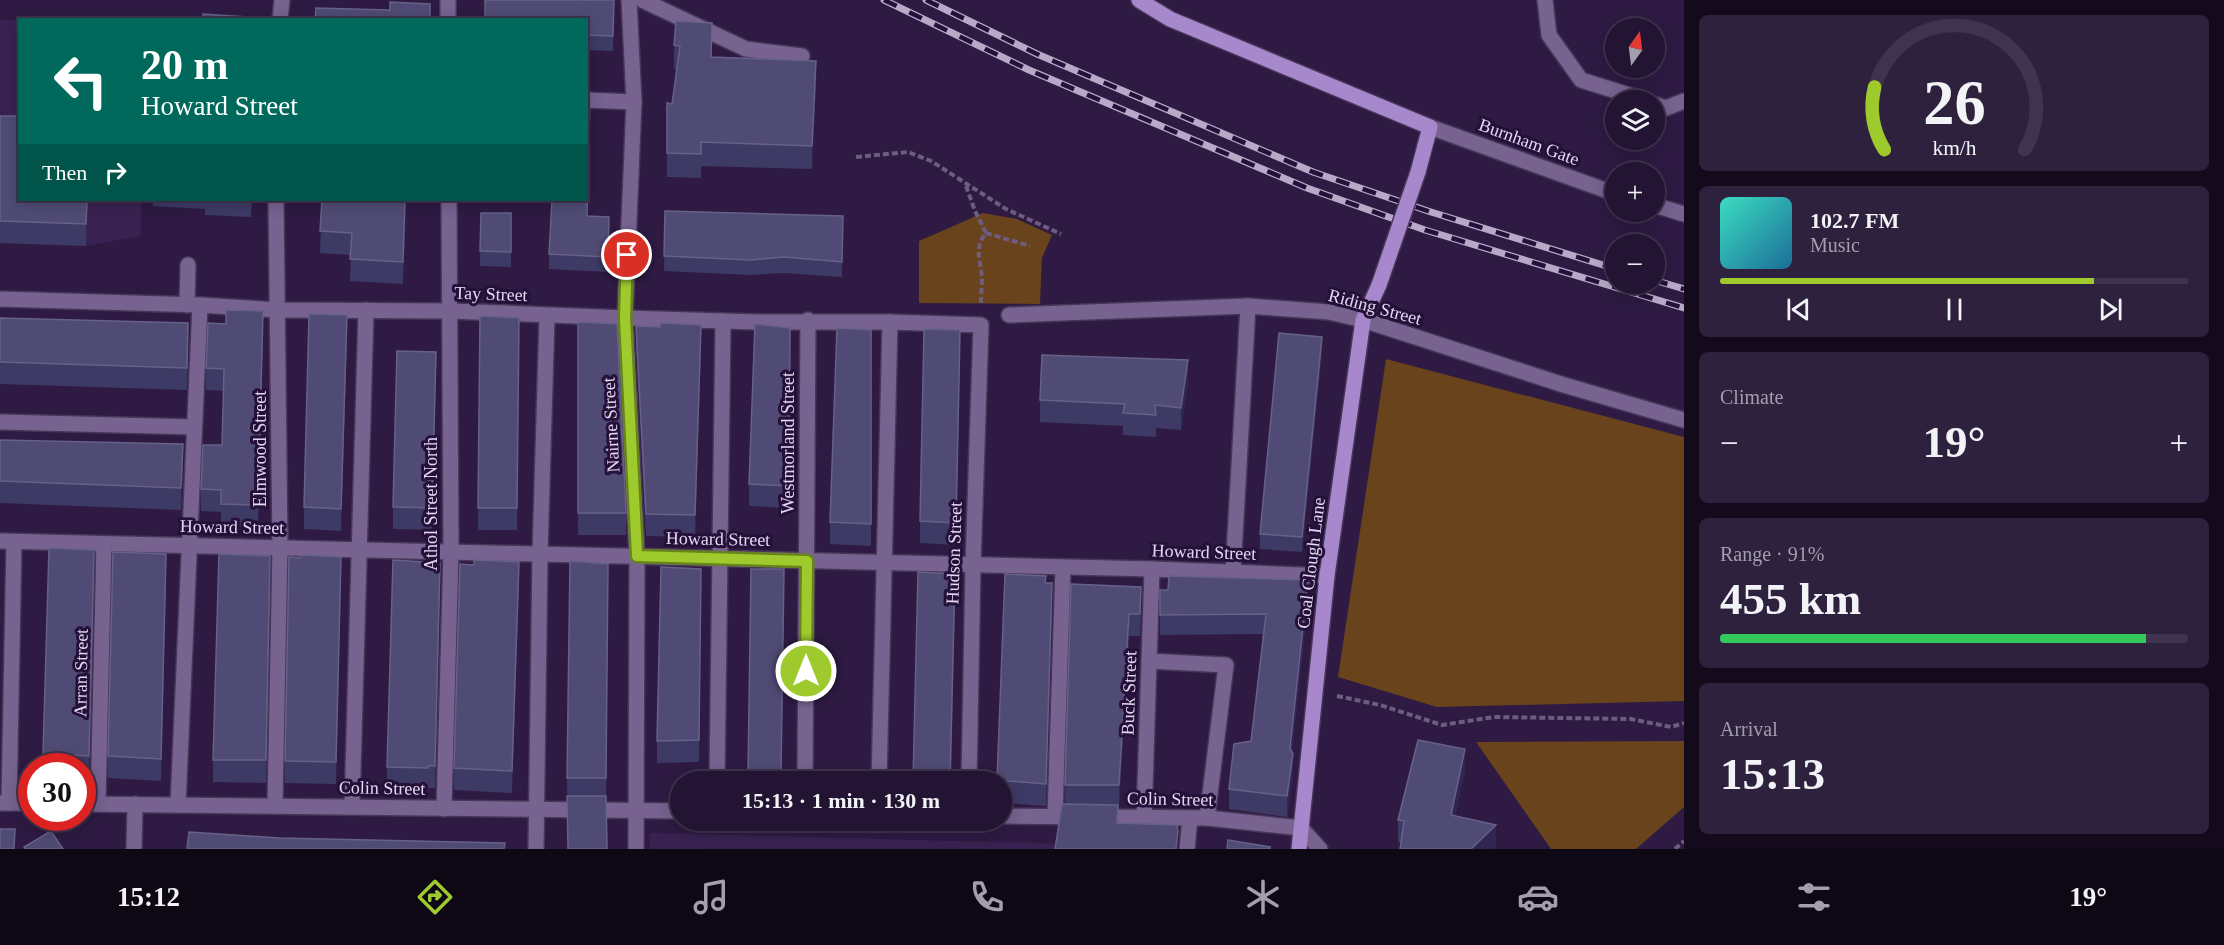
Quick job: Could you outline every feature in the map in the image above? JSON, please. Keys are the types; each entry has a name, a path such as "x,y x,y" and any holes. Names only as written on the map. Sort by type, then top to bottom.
{"main road":[{"path":"1139,0 1170,19 1430,127"},
{"name":"Coal Clough Lane","path":"1299,849 1327,576 1363,320 1379,285 1418,172 1430,127"}],"street":[{"path":"280,18 282,0"},
{"path":"448,0 448,18"},
{"name":"Nairne Street","path":"629,0 634,102 625,318 637,556 636,849"},
{"path":"642,0 746,49 802,56"},
{"path":"1545,0 1549,35 1581,80 1613,90"},
{"path":"588,100 634,102"},
{"path":"1665,108 1684,102"},
{"name":"Burnham Gate","path":"1430,127 1605,190"},
{"name":"Elmwood Street","path":"275,806 280,548 276,201"},
{"name":"Athol Street North","path":"444,808 451,552 449,201"},
{"path":"1665,208 1684,214"},
{"path":"178,805 194,427 194,305 188,265"},
{"name":"Tay Street","path":"0,299 278,310 451,311 723,321 890,321 981,325"},
{"path":"1233,572 1248,306"},
{"name":"Riding Street","path":"1009,315 1248,306 1329,312 1363,320 1564,386 1684,420"},
{"path":"352,807 366,310"},
{"path":"536,849 540,554 547,316"},
{"name":"Westmorland Street","path":"805,771 808,320"},
{"path":"717,771 723,321"},
{"path":"879,771 890,321"},
{"name":"Hudson Street","path":"969,771 981,325"},
{"path":"0,422 194,427"},
{"path":"5,803 7,541"},
{"name":"Howard Street","path":"7,541 1152,569 1327,576"},
{"name":"Arran Street","path":"93,753 104,544"},
{"path":"1055,816 1064,567"},
{"name":"Buck Street","path":"1144,818 1152,569"},
{"path":"1149,661 1226,665 1207,818"},
{"name":"Colin Street","path":"96,804 670,811"},
{"path":"134,849 135,804"},
{"name":"Colin Street","path":"1012,816 1207,818 1301,828"},
{"path":"1187,849 1190,818"},
{"path":"1301,828 1320,849"}],"path":[{"path":"856,157 908,152 931,162 1006,209 1061,234"},
{"path":"966,185 986,233 1030,246"},
{"path":"981,325 982,278 979,242 986,233"},
{"path":"1316,691 1380,705 1442,725 1494,717 1631,718 1671,727 1684,723"},
{"path":"1675,849 1684,841"}],"shaded area":[{"path":"0,20 18,20 18,201 141,201 141,236 86,246 0,243"},
{"path":"983,213 1017,219 1052,235 1042,258 1040,304 919,303 919,241"},
{"path":"1386,359 1684,437 1684,701 1437,707 1338,677"},
{"path":"1684,741 1684,807 1636,849 1551,849 1476,742"},
{"path":"650,833 1179,847 1179,849 650,849"}],"building":[{"path":"485,0 614,0 613,36 588,35 588,18 485,18"},
{"path":"390,2 430,4 430,18 315,18 316,8 390,10"},
{"path":"203,14 264,18 203,18"},
{"path":"676,21 712,23 711,57 816,61 812,146 701,142 701,154 667,153 667,103 672,104 680,46 674,45"},
{"path":"588,94 590,95 588,176"},
{"path":"0,116 18,116 18,201 87,201 86,224 0,221"},
{"path":"322,201 405,201 403,262 350,259 352,233 320,231"},
{"path":"552,201 587,201 587,216 609,217 608,257 549,254"},
{"path":"665,211 843,216 842,262 784,257 751,260 664,256"},
{"path":"481,213 511,213 511,252 480,251"},
{"path":"226,310 263,311 258,505 221,504 221,490 201,489 203,445 222,445 224,369 206,368 208,323 226,324"},
{"path":"309,314 347,315 341,509 304,507"},
{"path":"480,316 519,318 517,508 478,508"},
{"path":"0,318 188,323 187,368 0,362"},
{"path":"578,322 617,324 626,513 578,513"},
{"path":"660,323 701,325 695,515 646,514 636,326 660,327"},
{"path":"755,324 790,328 789,486 749,484"},
{"path":"837,328 871,330 871,524 830,522"},
{"path":"924,329 960,330 956,523 920,521"},
{"path":"1279,333 1322,337 1302,537 1260,534"},
{"path":"397,351 436,352 432,508 393,507"},
{"path":"1042,355 1188,360 1181,408 1155,405 1156,415 1123,413 1125,404 1040,400"},
{"path":"0,440 183,444 181,488 0,481"},
{"path":"49,548 94,550 89,753 43,753"},
{"path":"113,552 166,554 161,759 108,756"},
{"path":"219,554 270,556 266,760 213,760"},
{"path":"301,555 341,557 336,762 285,761 289,557 300,558"},
{"path":"393,560 440,563 435,766 428,766 428,768 387,767"},
{"path":"474,560 519,562 512,771 454,768 460,564 474,565"},
{"path":"570,561 608,564 606,778 567,778"},
{"path":"661,567 701,569 699,740 657,741"},
{"path":"751,569 784,569 781,771 748,771"},
{"path":"918,572 955,574 950,771 913,771"},
{"path":"1005,574 1046,576 1045,583 1052,583 1046,784 1012,781 1012,771 997,771"},
{"path":"1169,576 1308,580 1290,748 1293,754 1287,796 1229,789 1234,744 1251,741 1266,614 1160,615 1160,590 1168,590"},
{"path":"1071,584 1141,587 1140,614 1129,614 1119,785 1065,785"},
{"path":"1418,740 1465,749 1451,815 1496,825 1471,849 1400,849 1404,821 1398,820"},
{"path":"567,796 606,796 607,849 568,849"},
{"path":"1062,804 1118,805 1117,823 1177,825 1176,849 1055,849"},
{"path":"0,829 15,829 14,849 0,849"},
{"path":"51,831 63,849 25,849 24,847"},
{"path":"189,832 280,838 505,843 504,849 187,849"},
{"path":"1228,840 1270,847 1270,849 1227,849"}],"railway":[{"path":"884,0 1029,70 1307,188 1425,230 1684,308"},
{"path":"926,0 1037,54 1313,172 1431,212 1605,266"},
{"path":"1665,283 1684,289"}],"route":[{"path":"627,255 625,318 637,556 807,561 806,671"}]}
